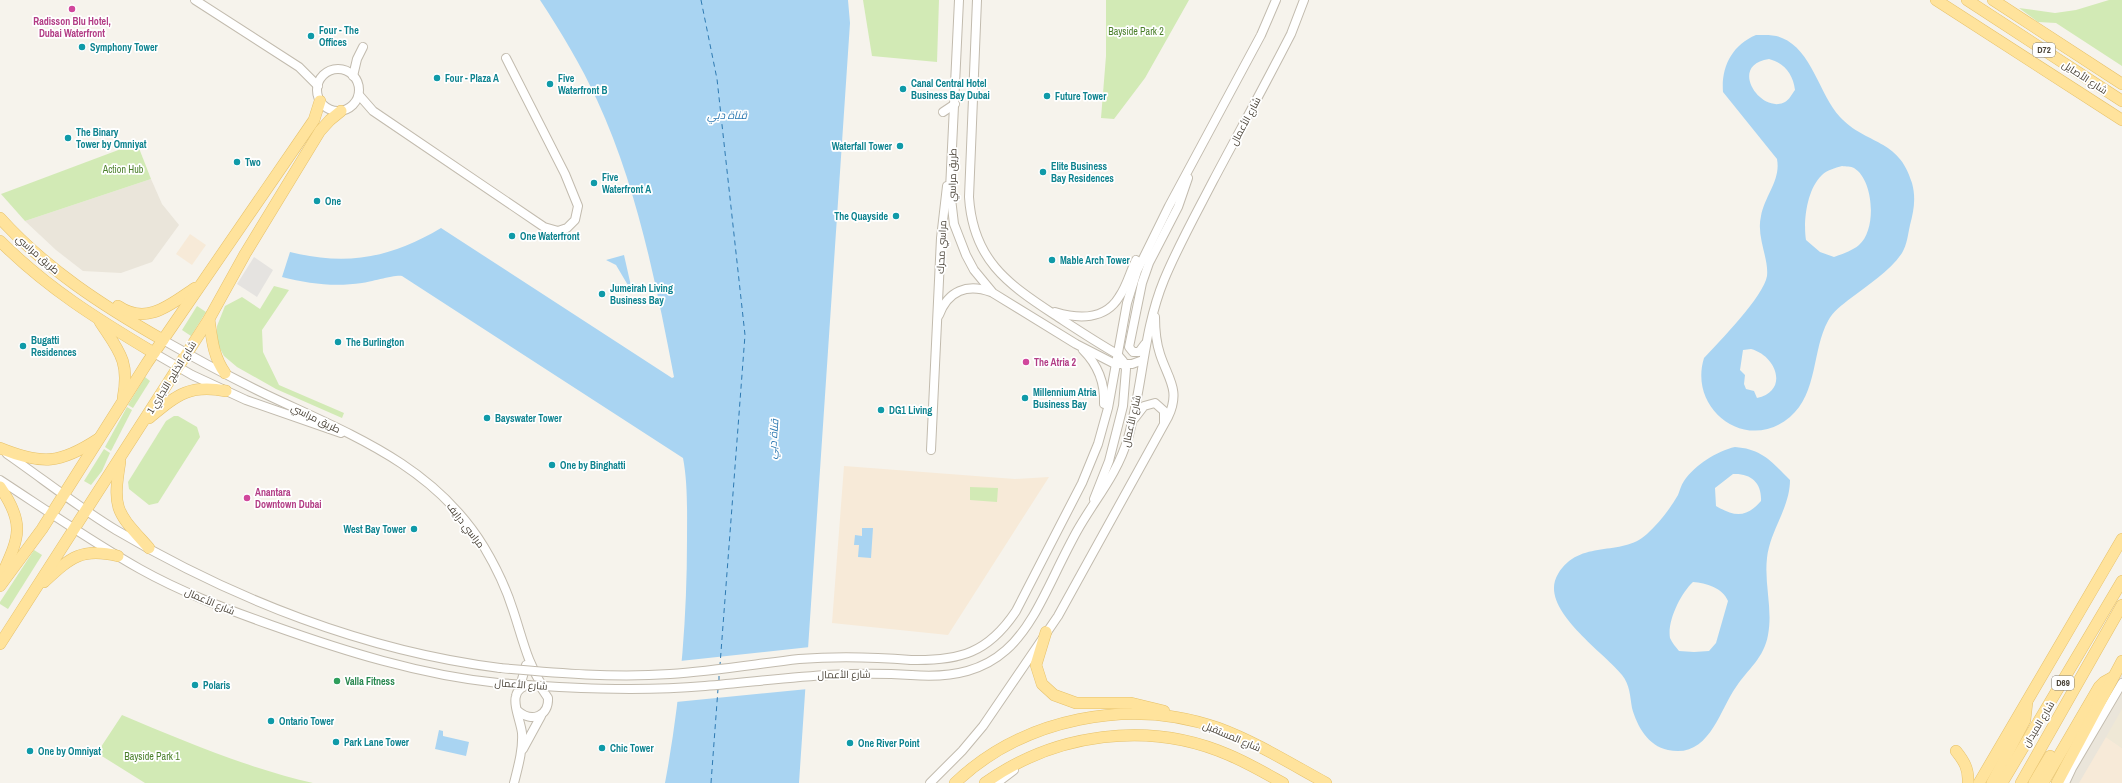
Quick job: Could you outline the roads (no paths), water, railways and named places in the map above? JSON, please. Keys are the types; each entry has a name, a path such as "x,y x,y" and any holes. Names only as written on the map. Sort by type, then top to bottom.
{"main road":[{"path":"1936,0 2122,120"},
{"name":"شارع الأصايل","path":"1967,0 2122,101"},
{"name":"شارع الأصايل","path":"1993,0 2122,84"},
{"path":"0,586 52,514 154,353 200,284 314,120 320,101"},
{"name":"شارع الخليج التجاري 1","path":"0,644 31,593 121,458 186,353 209,319 245,254 320,131 330,120 342,111"},
{"name":"طريق مراسي","path":"0,218 50,265 86,292 118,314 163,340"},
{"name":"طريق مراسي","path":"0,241 40,278 98,320 154,353"},
{"path":"86,292 98,293 123,310 133,314 145,315 154,314 166,308 200,284"},
{"path":"209,319 215,354 225,373"},
{"path":"98,320 122,358 126,376 121,405"},
{"path":"141,425 175,397 187,391 203,388 226,392"},
{"path":"0,448 34,459 54,459 74,454 102,436"},
{"path":"121,458 116,490 119,511 126,523 149,548"},
{"path":"0,487 15,512 18,531 14,549 0,579"},
{"path":"1979,783 2122,539"},
{"path":"31,593 73,558 91,552 118,556"},
{"name":"شارع الميدان","path":"2002,783 2122,581"},
{"name":"شارع الميدان","path":"2021,783 2122,605"},
{"path":"1046,632 1036,665 1042,684 1054,695 1076,703 1121,702 1141,704 1161,710 1179,718"},
{"path":"2057,783 2118,680 2122,661"},
{"path":"2044,783 2101,684 2118,680"},
{"path":"1992,783 2025,720 2028,710 2027,700"},
{"name":"شارع المستقبل","path":"955,783 981,762 1013,743 1066,723 1122,714 1159,714 1218,728 1237,736 1326,783"},
{"name":"شارع المستقبل","path":"985,783 1014,765 1034,755 1062,745 1098,738 1128,735 1164,737 1186,741 1228,754 1283,783"},
{"path":"2034,783 2059,742 2070,737"},
{"path":"1956,751 1964,760 1967,768 1968,783"}],"street":[{"path":"195,0 299,67 318,86"},
{"name":"طريق مراسي","path":"959,0 951,174 951,207 959,240 974,270 993,293 1076,344 1115,364"},
{"name":"طريق مراسي","path":"977,0 969,197 972,220 979,243 998,273 1016,289 1117,354"},
{"name":"شارع الأعمال","path":"0,448 64,495 116,530 212,581 321,626 428,656 500,668 564,674 632,676 671,674 817,658 858,656 911,660 937,660 957,657 975,651 1004,627 1019,605 1082,483 1103,428 1133,282 1169,206 1261,35 1276,0"},
{"name":"شارع الأعمال","path":"0,480 118,556 191,593 318,642 426,672 498,683 640,689 704,686 842,673 935,677 961,674 985,665 1009,649 1028,623 1087,513 1103,493 1116,471 1132,423 1143,360 1157,299 1176,252 1288,40 1304,0"},
{"path":"353,76 357,59 364,47"},
{"path":"359,95 352,106 342,111 327,108 320,101 318,86 324,75 335,70 345,70 353,76 358,85 359,95 373,111 544,227 553,230 563,230 571,224 577,216 576,201 547,136 506,58"},
{"path":"345,70 357,59"},
{"path":"299,67 324,75"},
{"path":"943,112 955,104"},
{"path":"352,106 373,111"},
{"path":"1148,339 1139,352 1133,352 1129,347 1142,283 1149,263 1178,207 1191,164"},
{"name":"مراسي محرك","path":"931,450 943,211 951,174"},
{"path":"1045,309 1078,317 1099,314 1111,307 1120,296 1140,251 1169,206"},
{"name":"مراسي محرك","path":"937,322 945,301 958,290 974,287 993,293"},
{"path":"930,783 958,755 983,726 1046,632 1081,576 1171,411 1174,390 1157,341 1155,318 1157,299"},
{"name":"طريق مراسي","path":"163,340 225,373 353,436"},
{"path":"1076,344 1092,360 1102,380 1104,395 1103,428"},
{"name":"طريق مراسي","path":"154,353 226,392 324,429 353,436"},
{"path":"1087,513 1105,472 1123,406 1127,374 1125,365 1117,354"},
{"path":"1115,364 1125,365 1143,360"},
{"path":"1132,423 1144,406 1151,402 1159,404 1162,407 1164,423"},
{"name":"مراسي درايف","path":"353,436 384,451 414,470 440,493 464,519 484,547 501,578 513,610 526,656 544,689"},
{"name":"مراسي درايف","path":"519,690 525,673 526,656"},
{"path":"2065,783 2118,680"},
{"path":"514,783 520,755 522,733 515,700 519,690 531,684 544,689 547,693 549,703 520,755"},
{"path":"518,711 529,718 541,716"},
{"path":"997,783 1034,755"}],"water":[{"name":"قناة دبي","path":"540,0 848,0 850,23 799,783 665,783 679,693 686,601 687,509 686,478 683,458 402,276 342,285 312,283 282,277 290,252 331,258 368,256 404,246 441,228 672,378 674,377 644,236 611,133 591,87 556,24"},
{"path":"1756,35 1772,35 1782,38 1801,52 1808,62 1826,97 1840,117 1860,133 1881,144 1899,158 1906,168 1912,183 1914,199 1913,214 1905,247 1902,253 1885,272 1838,308 1828,321 1819,345 1814,371 1806,396 1799,407 1790,417 1773,427 1756,431 1739,428 1724,420 1713,409 1704,394 1701,377 1704,358 1750,307 1764,285 1767,276 1760,224 1763,208 1777,174 1777,159 1723,92 1726,66 1734,51 1748,39","holes":["1769,59 1783,66 1790,74 1794,84 1795,90 1785,102 1776,104 1766,102 1758,96 1752,88 1749,79 1750,70 1757,63","1842,166 1853,167 1861,174 1866,183 1871,205 1871,217 1865,238 1859,245 1850,251 1834,257 1820,252 1806,240 1805,232 1807,206 1813,188 1822,175 1831,169","1751,349 1760,353 1773,366 1776,374 1776,381 1773,388 1767,394 1757,398 1754,391 1746,389 1744,384 1745,375 1740,370 1743,350"]},
{"path":"624,255 631,286 629,287 616,265 606,260"},
{"path":"1735,447 1744,448 1759,453 1766,457 1790,480 1787,500 1772,538 1767,558 1766,568 1770,616 1768,635 1759,657 1736,687 1711,731 1694,747 1682,751 1668,750 1661,748 1649,740 1644,734 1634,715 1625,679 1613,665 1575,629 1564,615 1557,601 1554,587 1558,574 1567,563 1578,556 1589,552 1625,545 1637,541 1647,534 1668,511 1678,495 1681,486 1689,475 1700,464 1714,455","holes":["1733,474 1750,477 1760,489 1761,501 1756,507 1745,513 1735,514 1716,506 1715,488","1693,582 1714,587 1726,596 1728,601 1716,643 1709,651 1679,651 1670,638 1671,624 1676,608 1684,593"]},
{"path":"862,528 873,528 871,558 858,557 859,545 854,545 855,535 862,536"},
{"path":"439,730 443,731 443,736 469,742 466,756 435,749"}],"place":[{"name":"Radisson Blu Hotel, Dubai Waterfront","path":"72,9"},
{"name":"Four - The Offices","path":"311,36"},
{"name":"Symphony Tower","path":"82,47"},
{"name":"Four - Plaza A","path":"437,78"},
{"name":"Five Waterfront B","path":"550,84"},
{"name":"Canal Central Hotel Business Bay Dubai","path":"903,89"},
{"name":"Future Tower","path":"1047,96"},
{"name":"The Binary Tower by Omniyat","path":"68,138"},
{"name":"Waterfall Tower","path":"900,146"},
{"name":"Two","path":"237,162"},
{"name":"Elite Business Bay Residences","path":"1043,172"},
{"name":"Five Waterfront A","path":"594,183"},
{"name":"One","path":"317,201"},
{"name":"The Quayside","path":"896,216"},
{"name":"One Waterfront","path":"512,236"},
{"name":"Mable Arch Tower","path":"1052,260"},
{"name":"Jumeirah Living Business Bay","path":"602,294"},
{"name":"The Burlington","path":"338,342"},
{"name":"Bugatti Residences","path":"23,346"},
{"name":"The Atria 2","path":"1026,362"},
{"name":"Millennium Atria Business Bay","path":"1025,398"},
{"name":"DG1 Living","path":"881,410"},
{"name":"Bayswater Tower","path":"487,418"},
{"name":"One by Binghatti","path":"552,465"},
{"name":"Anantara Downtown Dubai","path":"247,498"},
{"name":"West Bay Tower","path":"414,529"},
{"name":"Valla Fitness","path":"337,681"},
{"name":"Polaris","path":"195,685"},
{"name":"Ontario Tower","path":"271,721"},
{"name":"Park Lane Tower","path":"336,742"},
{"name":"One River Point","path":"850,743"},
{"name":"Chic Tower","path":"602,748"},
{"name":"One by Omniyat","path":"30,751"}],"park label":[{"name":"Bayside Park 2","path":"1136,31"},
{"name":"Action Hub","path":"123,169"},
{"name":"Bayside Park 1","path":"152,756"}]}
